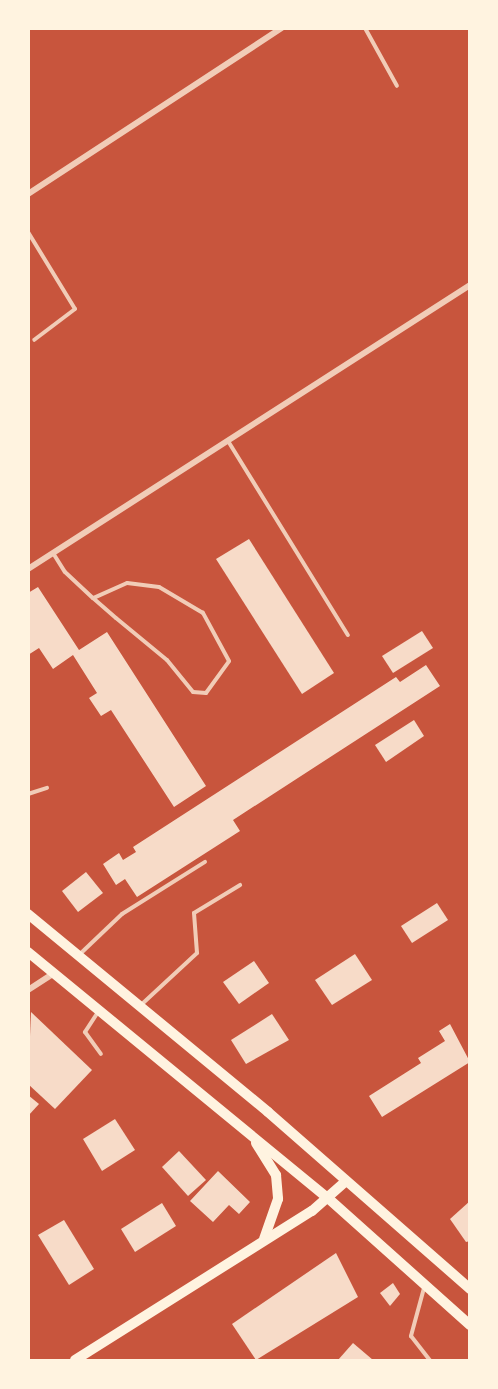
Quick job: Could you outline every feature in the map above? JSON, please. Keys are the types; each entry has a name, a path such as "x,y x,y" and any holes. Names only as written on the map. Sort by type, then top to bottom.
{"main road":[{"path":"28,914 346,1181 470,1289"},
{"path":"28,952 100,1008 329,1199 470,1325"},
{"path":"250,1133 276,1175 278,1199 264,1239"},
{"path":"75,1360 329,1199 346,1181"}],"street":[{"path":"28,194 282,28"},
{"path":"28,569 470,285"},
{"path":"28,990 54,973"}],"lane":[{"path":"365,28 397,86"},
{"path":"28,232 75,309 34,340"},
{"path":"228,441 348,635"},
{"path":"54,553 93,598 167,660 194,692 206,693 229,661 203,613 159,587 128,584 93,598"},
{"path":"28,794 47,788"},
{"path":"76,956 122,914 205,862"},
{"path":"139,1007 197,953 194,913 240,885"},
{"path":"100,1008 85,1032 101,1054"},
{"path":"426,1285 411,1336 430,1360"}],"building":[{"path":"249,539 334,673 302,694 216,559"},
{"path":"38,587 79,650 107,632 206,786 174,807 111,710 101,716 89,698 97,693 73,655 53,669 39,648 28,655 28,593"},
{"path":"422,631 433,648 393,673 382,656"},
{"path":"426,665 440,686 233,820 240,831 137,897 125,879 116,885 103,864 119,853 123,860 136,852 133,847 396,677 400,682"},
{"path":"414,720 424,736 386,762 375,745"},
{"path":"86,872 103,893 78,912 62,891"},
{"path":"437,903 448,920 412,943 401,926"},
{"path":"355,954 372,980 332,1005 315,980"},
{"path":"254,961 269,983 239,1004 223,982"},
{"path":"31,1012 92,1070 55,1109 28,1084"},
{"path":"272,1014 289,1040 246,1064 231,1040"},
{"path":"450,1024 470,1062 382,1117 369,1096 421,1063 418,1058 445,1041 439,1031"},
{"path":"28,1095 39,1104 28,1116"},
{"path":"115,1119 135,1150 102,1171 83,1139"},
{"path":"179,1151 206,1180 188,1196 162,1167"},
{"path":"218,1171 250,1202 239,1214 229,1205 213,1222 190,1201"},
{"path":"470,1201 470,1241 466,1242 450,1219"},
{"path":"162,1203 176,1226 135,1252 121,1229"},
{"path":"64,1220 94,1269 69,1285 38,1235"},
{"path":"336,1253 358,1297 256,1360 232,1324"},
{"path":"393,1283 400,1294 390,1306 380,1293"},
{"path":"353,1343 373,1360 338,1360"}]}
